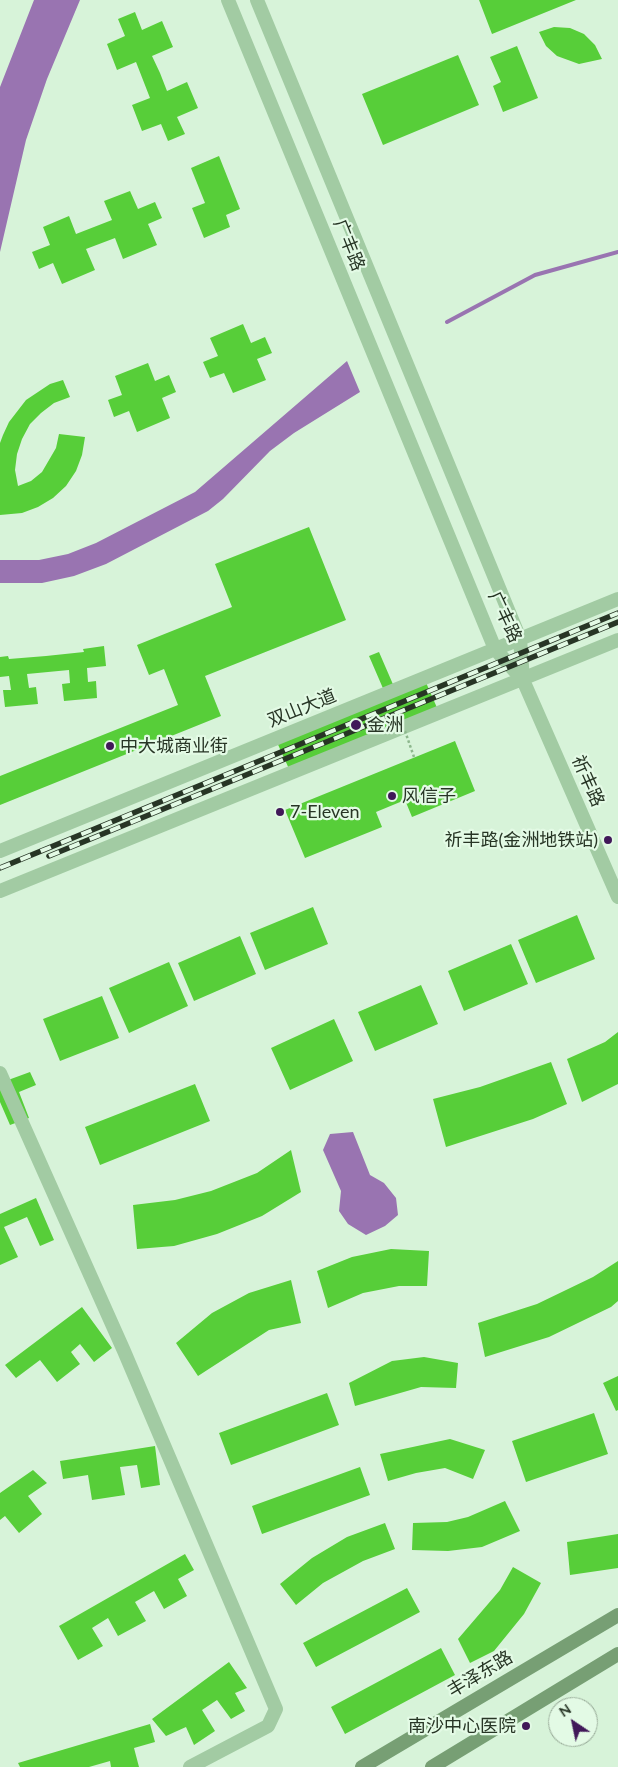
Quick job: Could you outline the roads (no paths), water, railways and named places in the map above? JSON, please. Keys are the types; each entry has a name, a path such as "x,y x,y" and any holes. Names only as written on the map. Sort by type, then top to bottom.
{"main road":[{"name":"丰泽东路","path":"362,1767 618,1615"},
{"path":"432,1767 618,1654"}],"street":[{"name":"广丰路","path":"228,0 495,649 523,680"},
{"name":"广丰路","path":"257,0 520,639 523,680"},
{"name":"双山大道","path":"0,851 618,599"},
{"path":"0,891 618,640"},
{"name":"祈丰路","path":"523,680 618,897"},
{"path":"0,1073 124,1351 276,1709 268,1726 190,1767"}],"waterway":[{"path":"447,322 535,275 618,252"}],"railway":[{"path":"0,868 618,613"},
{"path":"49,856 618,622"}],"place":[{"name":"金洲","path":"356,725"},
{"name":"中大城商业街","path":"110,746"},
{"name":"风信子","path":"392,796"},
{"name":"7-Eleven","path":"280,812"},
{"name":"祈丰路(金洲地铁站)","path":"608,840"},
{"name":"南沙中心医院","path":"526,1726"}]}
